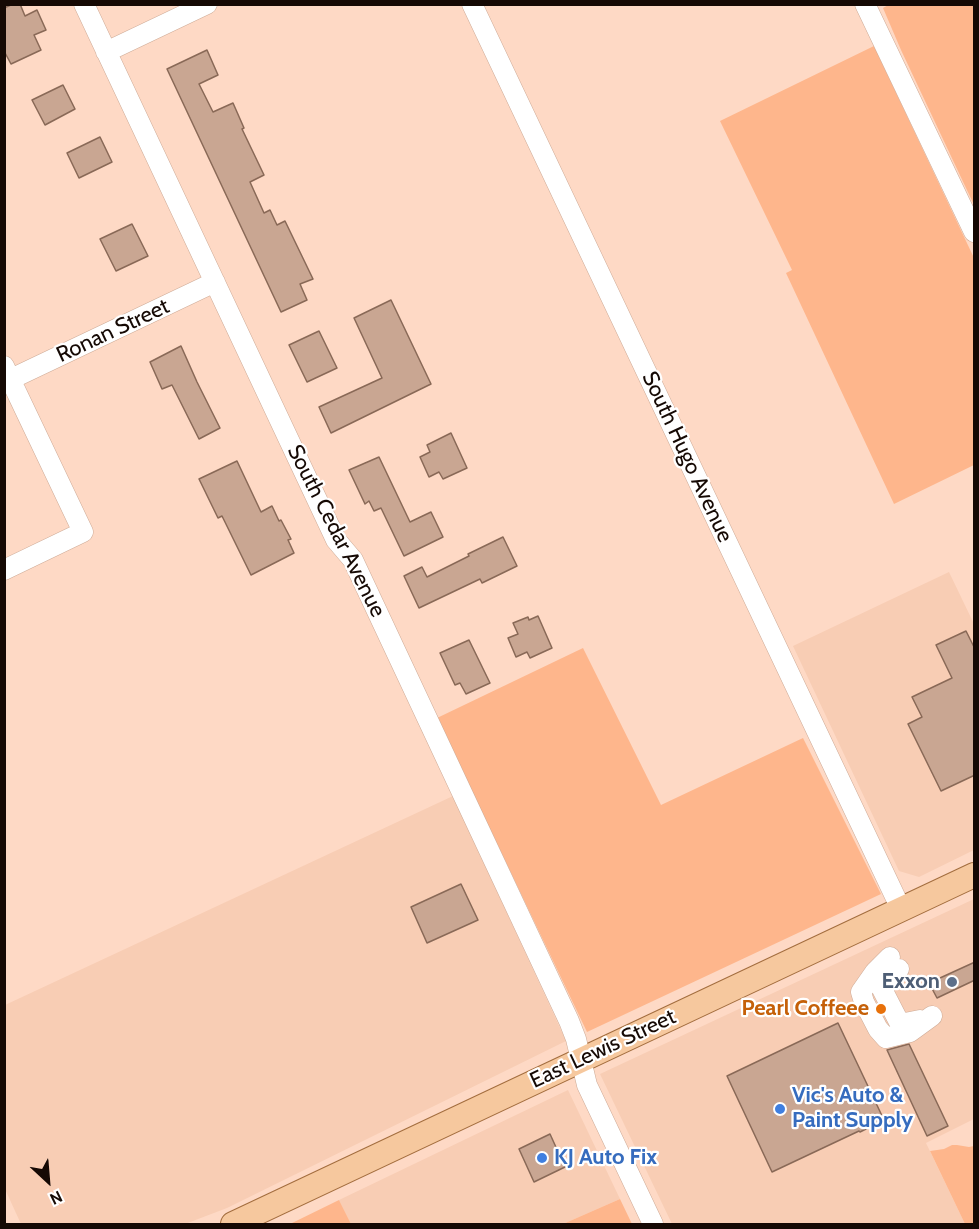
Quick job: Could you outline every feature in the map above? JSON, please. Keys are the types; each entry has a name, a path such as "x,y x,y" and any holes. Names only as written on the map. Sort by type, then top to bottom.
{"main road":[{"name":"East Lewis Street","path":"233,1224 975,875"}],"street":[{"name":"South Cedar Avenue","path":"84,4 336,540 353,560 572,1029 588,1088 652,1224"},
{"path":"106,52 207,4"},
{"name":"South Hugo Avenue","path":"472,4 901,909"},
{"path":"865,4 975,231"},
{"name":"Ronan Street","path":"8,373 215,282"},
{"path":"4,570 83,532 8,373"},
{"path":"894,963 882,989 900,1024 912,1023 932,1016 910,1032 886,1038 878,1029 861,992 875,972 894,963"}],"shaded area":[{"path":"890,4 974,5 974,205 883,8"},
{"path":"874,46 974,258 974,465 894,504 786,273 792,270 720,121"},
{"path":"949,572 974,624 974,850 919,877 899,871 793,646"},
{"path":"583,648 661,805 803,738 881,894 587,1032 437,718"},
{"path":"453,796 566,1041 227,1208 185,1224 21,1224 5,1189 5,1005"},
{"path":"974,899 974,1119 926,1143 965,1224 672,1224 600,1074"},
{"path":"568,1090 620,1199 563,1224 351,1224 339,1200"},
{"path":"952,1145 974,1146 974,1224 965,1224 930,1151"},
{"path":"620,1199 632,1224 563,1224"},
{"path":"339,1200 351,1224 290,1224"}],"building":[{"path":"20,4 25,16 37,10 46,30 34,35 41,50 11,64 4,51 4,8"},
{"path":"207,50 218,75 199,84 213,112 233,103 244,128 242,129 264,175 250,182 264,213 270,210 277,225 285,221 313,279 300,284 307,300 281,312 167,69"},
{"path":"63,85 75,109 45,125 32,100"},
{"path":"100,137 112,162 79,178 67,153"},
{"path":"132,224 148,256 116,271 100,239"},
{"path":"391,300 431,384 331,433 319,407 382,378 354,318"},
{"path":"319,331 337,368 307,382 289,345"},
{"path":"181,346 220,428 199,439 172,385 162,389 150,362"},
{"path":"451,433 467,468 443,479 439,472 429,477 420,457 430,452 427,445"},
{"path":"379,457 410,522 431,512 443,537 404,556 381,508 374,511 369,501 365,504 349,470"},
{"path":"237,461 261,512 272,506 291,539 288,540 294,553 251,575 222,516 218,518 199,479"},
{"path":"503,537 517,566 482,583 480,579 419,608 404,576 422,567 427,577"},
{"path":"538,616 552,648 530,658 527,652 516,657 508,638 518,634 513,623"},
{"path":"966,631 975,649 975,775 941,791 908,724 922,717 912,697 952,678 936,645"},
{"path":"469,640 490,683 466,694 460,683 455,685 440,653"},
{"path":"461,884 478,920 427,943 411,907"},
{"name":"Exxon","path":"975,962 975,980 937,998 929,983"},
{"path":"838,1023 884,1120 772,1172 727,1076"},
{"path":"909,1044 948,1126 927,1136 887,1050"},
{"name":"KJ Auto Fix","path":"550,1134 565,1167 534,1182 519,1149"}],"place":[{"name":"Exxon","path":"952,982"},
{"name":"Pearl Coffeee","path":"881,1009"},
{"name":"Vic's Auto & Paint Supply","path":"780,1109"},
{"name":"KJ Auto Fix","path":"542,1158"}]}
